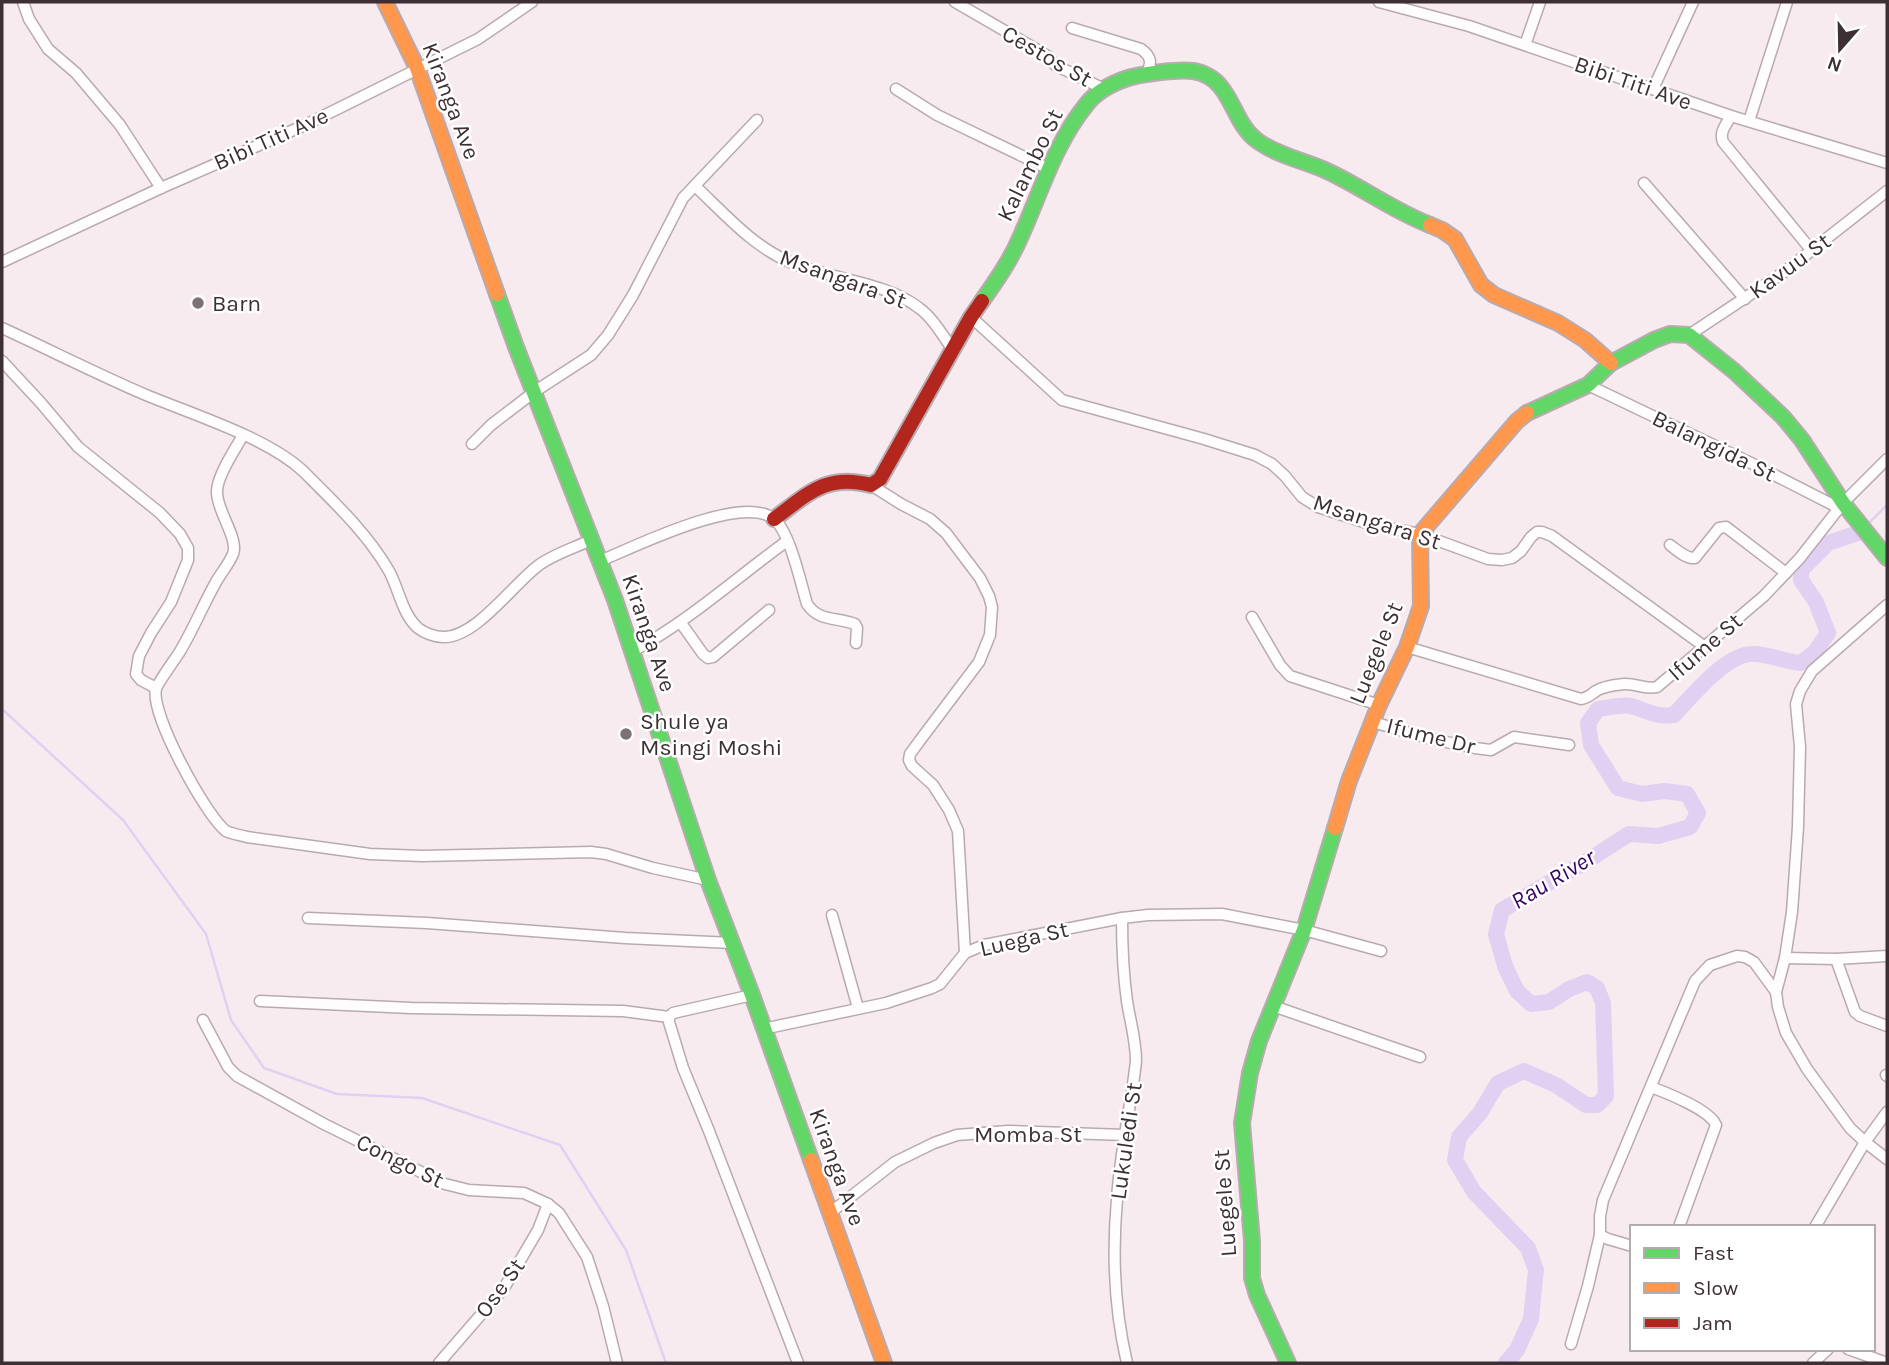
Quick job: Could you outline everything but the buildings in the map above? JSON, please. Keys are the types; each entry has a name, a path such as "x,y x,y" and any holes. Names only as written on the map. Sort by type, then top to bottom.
{"street":[{"path":"23,2 29,19 48,49 76,73 120,125 160,188"},
{"name":"Kiranga Ave","path":"386,2 417,68 534,392 633,651 708,880 884,1363"},
{"name":"Bibi Titi Ave","path":"2,262 160,188 305,125 478,39 532,2"},
{"name":"Cestos St","path":"955,2 1036,48 1055,65 1104,89"},
{"name":"Bibi Titi Ave","path":"1379,2 1469,26 1731,116 1887,163"},
{"path":"1525,45 1540,2"},
{"path":"1653,89 1693,2"},
{"path":"1749,121 1787,2"},
{"path":"1072,28 1141,49 1148,54 1151,61 1146,75"},
{"name":"Kalambo St","path":"871,485 886,471 971,317 1005,268 1049,169 1073,123 1087,103 1104,89 1122,80 1146,75 1195,71 1210,77 1220,85 1249,135 1261,144 1327,171 1406,216 1448,234 1455,239 1480,285 1494,295 1558,323 1585,340 1611,363"},
{"path":"896,89 937,115 1049,169"},
{"path":"1731,116 1720,136 1723,142 1812,251"},
{"path":"472,444 491,425 534,392 591,355 608,335 633,295 677,206 757,120"},
{"path":"1644,183 1745,299"},
{"name":"Msangara St","path":"695,186 760,246 791,263 874,287 920,308 953,350"},
{"name":"Kavuu St","path":"1689,335 1812,251 1887,191"},
{"name":"Msangara St","path":"971,317 1062,400 1255,455 1272,464 1302,497 1318,507 1373,525 1420,534 1488,559 1502,561 1521,551 1537,532 1552,536 1705,647"},
{"path":"2,328 143,393 243,435 284,456 357,526 390,573 407,612 418,628 430,635 444,637 463,632 488,613 538,566 591,540"},
{"path":"1420,534 1517,421 1588,385 1611,363 1670,334 1689,335 1734,371 1783,417 1802,440 1841,505 1887,558"},
{"path":"2,361 78,447 160,513 180,534 188,548 188,560 171,602 139,656 136,674 156,688"},
{"name":"Balangida St","path":"1588,385 1841,505"},
{"path":"243,435 218,483 216,494 234,544 233,553 188,638 156,688 156,700 168,737 205,803 228,832 259,839 370,854 422,856 591,852 708,880"},
{"name":"Ifume St","path":"1407,647 1585,699 1601,688 1623,684 1657,687 1764,596 1841,505 1887,459"},
{"path":"774,519 829,484 840,480 871,485 930,519 946,533 980,578 989,596 992,607 989,635 979,662 910,754 909,760 933,785 949,810 958,831 965,953"},
{"path":"600,561 689,524 729,513 752,512 774,519 788,541 807,604 816,614 855,624 856,643"},
{"path":"1670,545 1695,558 1719,528 1726,527 1786,573"},
{"name":"Luegele St","path":"1288,1363 1252,1278 1252,1241 1242,1123 1250,1073 1259,1041 1304,930 1349,781 1379,705 1407,647 1421,606 1420,534"},
{"path":"633,651 681,623 788,541"},
{"path":"1887,605 1812,671 1796,704 1800,747 1798,827 1792,912 1785,958 1776,992 1786,1033 1800,1057 1850,1128 1887,1159"},
{"path":"681,623 708,658 713,657 769,610"},
{"path":"1252,617 1280,665 1290,676 1379,705"},
{"name":"Ifume Dr","path":"1373,722 1427,738 1491,750 1514,737 1569,745"},
{"name":"Luega St","path":"763,1029 886,1003 932,988 940,984 965,953 984,945 1122,918 1222,914 1304,930 1381,951"},
{"path":"832,915 858,1008"},
{"path":"308,918 732,943"},
{"name":"Lukuledi St","path":"1122,918 1123,961 1127,1001 1136,1042 1136,1061 1116,1199 1113,1273 1119,1326 1127,1363"},
{"path":"1571,1344 1600,1235 1603,1200 1695,981 1710,965 1737,956 1745,957 1754,962 1776,992"},
{"path":"1785,958 1887,956"},
{"path":"1836,959 1855,1012 1887,1026"},
{"path":"669,1017 673,1013 752,995"},
{"path":"260,1002 411,1009 623,1011 669,1017"},
{"path":"1273,1006 1420,1057"},
{"path":"669,1017 683,1068 798,1363"},
{"name":"Congo St","path":"203,1020 228,1066 237,1076 324,1124 445,1184 469,1190 524,1193 548,1204"},
{"path":"1651,1087 1706,1114 1716,1125 1680,1225"},
{"path":"1816,1225 1865,1142 1887,1112"},
{"name":"Momba St","path":"830,1213 895,1162 933,1143 957,1135 1008,1131 1125,1135"},
{"path":"548,1204 559,1213 587,1257 617,1363"},
{"name":"Ose St","path":"439,1363 505,1288 538,1230 548,1204"},
{"path":"1600,1235 1630,1245"},
{"path":"1813,1363 1826,1351"},
{"path":"1854,1351 1887,1363"}],"waterway":[{"path":"1868,524 1887,505"},
{"name":"Rau River","path":"1506,1363 1517,1350 1531,1319 1536,1270 1528,1248 1474,1192 1455,1160 1459,1137 1480,1113 1498,1083 1524,1071 1556,1085 1586,1105 1597,1105 1606,1096 1603,1003 1597,988 1587,982 1569,989 1549,1002 1531,1004 1517,991 1505,966 1496,934 1502,910 1629,834 1658,836 1690,827 1698,813 1687,794 1665,791 1642,794 1618,788 1591,745 1588,723 1598,709 1619,706 1674,715 1720,669 1742,656 1757,654 1801,663 1815,652 1828,633 1816,602 1801,580 1801,570 1828,543 1858,533"},
{"path":"2,709 123,820 206,934 231,1020 264,1068 337,1094 422,1098 560,1145 626,1250 666,1363"}],"traffic: fast":[{"path":"982,301 1016,246 1057,152 1075,120 1104,89 1125,79 1149,74 1186,71 1208,76 1220,86 1242,123 1259,142 1284,155 1327,171 1430,225"},
{"path":"497,294 615,600 708,880 811,1160"},
{"path":"1527,413 1588,385 1611,363 1654,340 1670,334 1689,335 1734,371 1783,417 1802,440 1843,503 1887,558"},
{"path":"1288,1363 1252,1278 1252,1241 1242,1123 1250,1073 1259,1041 1304,930 1335,828"}],"traffic: slow":[{"path":"385,2 417,68 497,294"},
{"path":"1430,225 1455,239 1481,285 1494,295 1558,323 1585,340 1611,363"},
{"path":"1335,828 1349,781 1379,705 1407,647 1421,606 1420,534 1517,421 1527,413"},
{"path":"811,1160 884,1363"}],"traffic: jam":[{"path":"774,519 818,488 842,482 871,485 880,479 982,301"}],"place":[{"name":"Barn","path":"198,303"},
{"name":"Shule ya Msingi Moshi","path":"626,734"}]}
